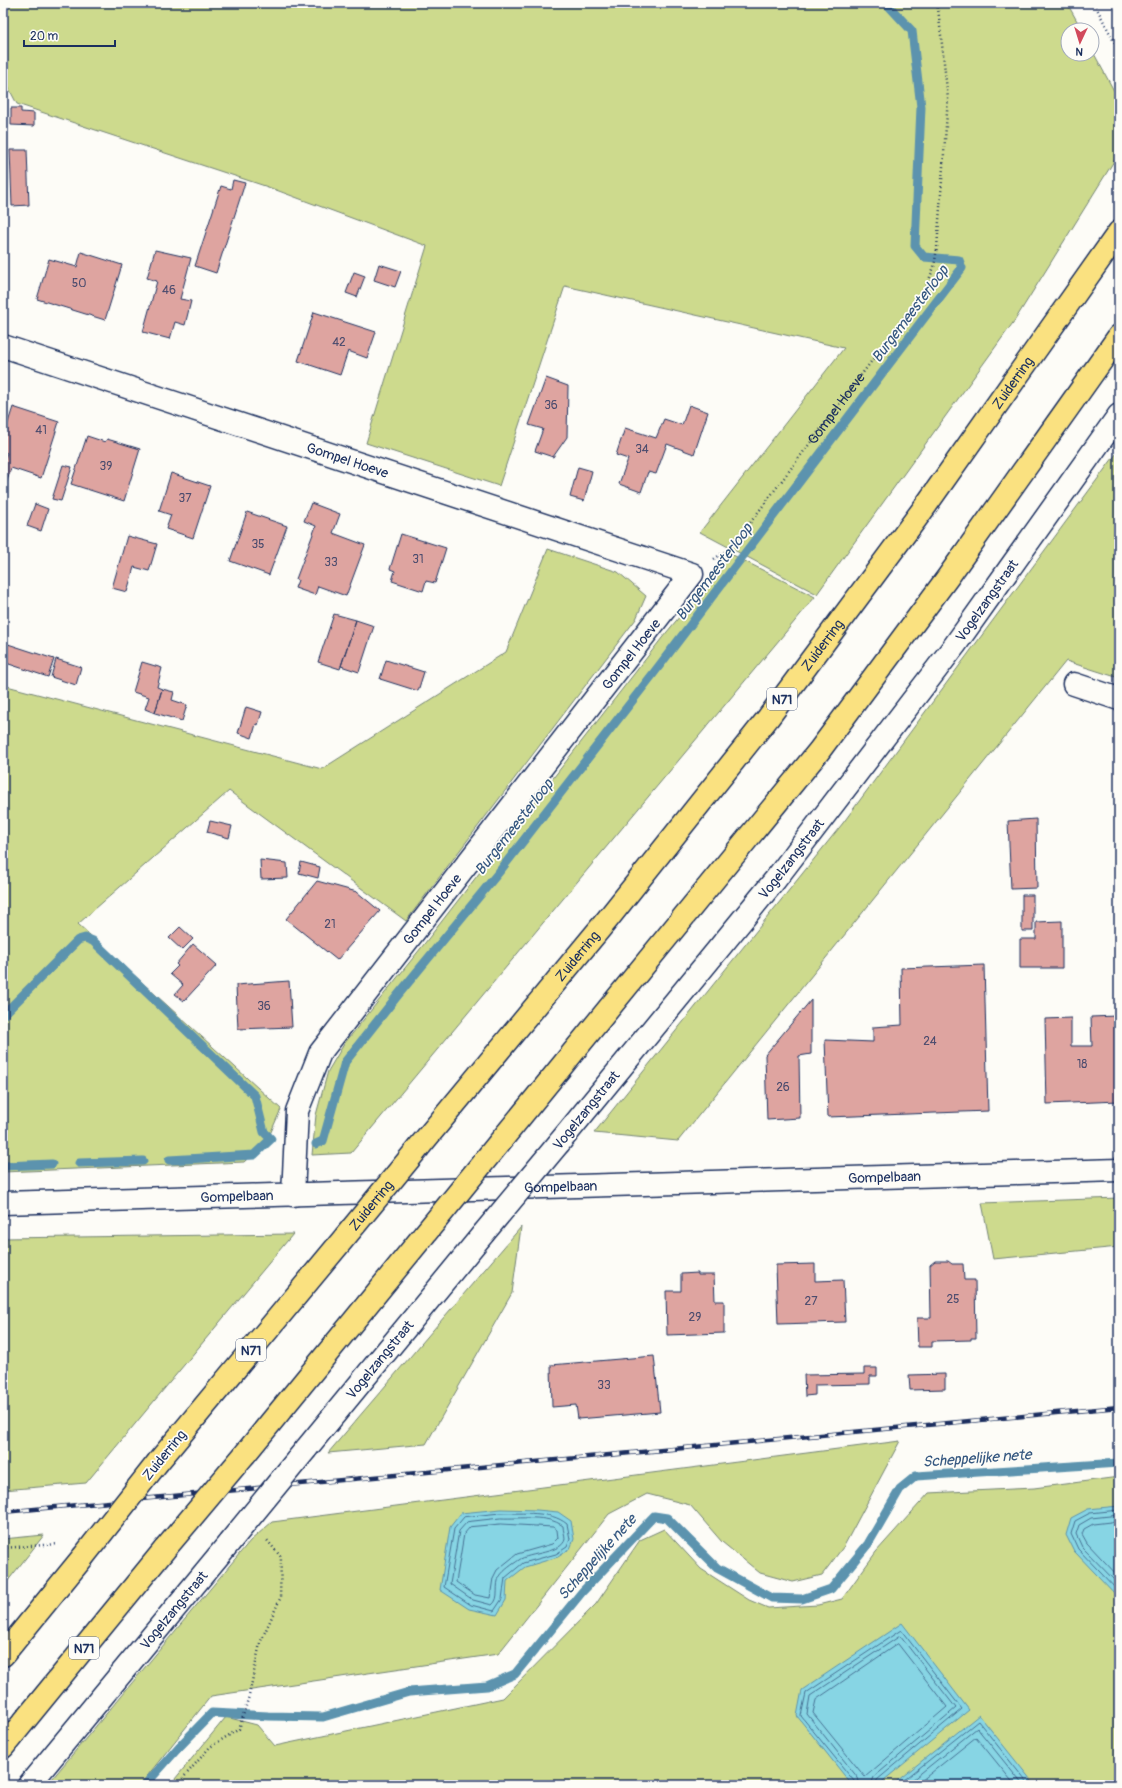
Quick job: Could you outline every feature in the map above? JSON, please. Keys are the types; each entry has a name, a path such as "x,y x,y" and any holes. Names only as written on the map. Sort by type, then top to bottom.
{"highway":[{"name":"Zuiderring","path":"3,1654 83,1557 158,1462 606,920 768,718 924,508 1119,232"},
{"name":"N71","path":"3,1747 245,1454 819,751 948,577 1119,336"}],"street":[{"name":"Gompel Hoeve","path":"3,346 692,574 320,1053 297,1111 293,1195"},
{"name":"Vogelzangstraat","path":"29,1785 775,880 955,645 1119,415"},
{"path":"1074,684 1119,698"},
{"name":"Gompelbaan","path":"3,1203 1119,1170"}],"path":[{"name":"Gompel Hoeve","path":"692,574 732,547 925,290 934,267 938,248 937,241 948,99 938,8 934,3"},
{"path":"1094,3 1119,51"},
{"path":"3,1548 54,1544"},
{"path":"177,1785 210,1747 239,1729 249,1696"}],"green space":[{"path":"3,3 1067,3 1078,22 1060,22 1060,62 1098,62 1119,100 1119,153 1015,320 817,594 700,532 844,348 565,286 499,486 366,443 427,246 268,187 17,104 3,77"},
{"path":"1119,450 1119,678 1066,661 678,1141 594,1133 843,823"},
{"path":"548,549 618,572 646,596 636,619 406,921 229,791 78,924 281,1109 267,1141 244,1162 3,1172 3,685 322,769 506,652"},
{"path":"731,554 815,597 351,1153 312,1155 316,1115 328,1071 344,1044 421,948 662,638"},
{"path":"1119,1198 1119,1247 993,1259 982,1203"},
{"path":"521,1227 512,1293 426,1444 328,1453"},
{"path":"293,1234 86,1483 3,1490 3,1238"},
{"path":"900,1441 844,1546 822,1575 793,1582 760,1573 722,1542 690,1505 647,1494 609,1514 498,1654 211,1696 140,1785 47,1785 250,1541 272,1522"},
{"path":"1119,1477 1119,1785 170,1785 226,1717 257,1725 275,1746 503,1698 596,1604 640,1540 664,1529 701,1569 749,1600 768,1608 818,1605 842,1599 876,1552 929,1493 1034,1488"},
{"path":"44,1535 3,1587 3,1539"}],"water":[{"path":"1119,1506 1119,1598 1074,1551 1066,1535 1071,1518 1088,1509"},
{"path":"501,1509 558,1512 571,1521 574,1539 570,1549 558,1557 525,1567 507,1581 506,1600 497,1615 469,1609 440,1590 450,1527 461,1513"},
{"path":"902,1623 969,1710 878,1785 852,1785 797,1716 802,1690"},
{"path":"979,1715 1035,1785 892,1785"}],"building":[{"path":"11,108 21,108 21,112 34,113 34,126 11,125"},
{"path":"10,150 27,150 29,205 12,206"},
{"path":"233,180 245,183 216,273 195,266 221,186 231,189"},
{"path":"155,250 191,258 180,299 191,301 185,325 175,322 170,339 143,332 157,281 147,278"},
{"path":"81,252 122,265 105,320 37,299 49,259 77,267"},
{"path":"379,264 401,271 395,287 374,280"},
{"path":"354,272 365,276 357,297 346,293"},
{"path":"314,312 376,332 367,358 348,351 340,375 298,361"},
{"path":"546,378 568,386 567,437 553,457 535,451 543,429 529,425"},
{"path":"689,405 708,412 694,454 667,444 656,474 648,472 641,492 619,484 628,459 616,455 625,428 656,438 664,419 682,425"},
{"path":"13,407 59,422 41,478 11,468 6,484 3,483 3,464 7,453 3,451 3,438"},
{"path":"87,436 105,442 107,439 140,449 124,501 71,484"},
{"path":"63,465 72,467 61,501 52,499"},
{"path":"578,467 592,471 584,501 570,497"},
{"path":"171,473 210,486 193,538 166,529 171,515 159,511"},
{"path":"311,503 340,514 333,533 365,545 346,596 318,586 315,595 295,588 298,580 296,579 316,526 304,521"},
{"path":"35,504 48,509 41,531 27,526"},
{"path":"247,512 287,526 269,575 230,561"},
{"path":"401,534 446,548 435,583 426,581 423,591 392,581 395,571 390,569"},
{"path":"127,536 157,544 149,571 134,567 127,592 112,588"},
{"path":"334,614 356,620 340,669 318,662"},
{"path":"356,620 374,626 359,672 341,666"},
{"path":"8,644 54,659 48,677 3,662"},
{"path":"56,659 81,667 76,685 51,677"},
{"path":"386,660 424,672 418,691 380,679"},
{"path":"142,662 162,668 157,687 162,689 155,713 145,709 149,697 133,692"},
{"path":"162,689 174,692 172,700 187,705 182,721 155,713"},
{"path":"246,707 262,712 258,725 256,724 252,738 238,733"},
{"path":"1036,819 1037,888 1011,889 1008,821"},
{"path":"210,821 232,826 229,838 207,832"},
{"path":"260,860 287,863 288,878 261,879"},
{"path":"301,862 320,867 318,878 299,873"},
{"path":"317,881 357,892 380,911 337,960 286,919"},
{"path":"1022,895 1033,895 1033,931 1022,931"},
{"path":"1062,921 1062,968 1020,968 1020,939 1036,939 1036,922"},
{"path":"180,927 193,939 182,950 169,938"},
{"path":"193,944 217,965 184,1001 175,994 183,985 170,974 178,966 176,964"},
{"path":"984,965 988,1111 828,1117 825,1040 873,1042 873,1027 902,1025 901,968"},
{"path":"289,981 292,1027 238,1029 236,985"},
{"path":"811,1000 811,1054 799,1056 800,1118 767,1120 765,1055"},
{"path":"1116,1016 1119,1101 1047,1104 1045,1019 1071,1018 1071,1046 1092,1046 1091,1017"},
{"path":"935,1261 948,1261 952,1264 963,1264 964,1280 975,1280 976,1338 971,1338 971,1340 932,1341 932,1347 918,1347 917,1318 931,1318 930,1265"},
{"path":"815,1264 815,1281 843,1280 845,1322 778,1324 776,1265"},
{"path":"698,1273 698,1275 714,1275 715,1301 724,1301 724,1333 667,1335 666,1291 681,1291 681,1274"},
{"path":"654,1356 660,1412 578,1419 576,1405 552,1407 551,1365"},
{"path":"864,1368 877,1368 877,1376 870,1376 870,1384 815,1385 815,1395 805,1396 804,1375 864,1374"},
{"path":"945,1374 945,1389 910,1390 909,1375"}],"waterway":[{"name":"Burgemeesterloop","path":"316,1144 323,1141 345,1062 499,872 653,674 962,268 959,260 924,257 915,246 921,107 912,31 886,3"},
{"path":"3,1015 78,940 85,938 93,941 255,1096 264,1132 271,1139 254,1155 169,1160"},
{"name":"Burgemeesterloop","path":"79,1163 143,1161"},
{"name":"Burgemeesterloop","path":"3,1166 52,1164"},
{"name":"Scheppelijke nete","path":"145,1785 212,1713 323,1717 409,1692 487,1686 515,1674 582,1592 654,1516 667,1518 717,1568 772,1598 802,1599 831,1589 868,1544 900,1489 916,1476 1119,1463"}],"railway":[{"path":"3,1512 1119,1407"}]}
